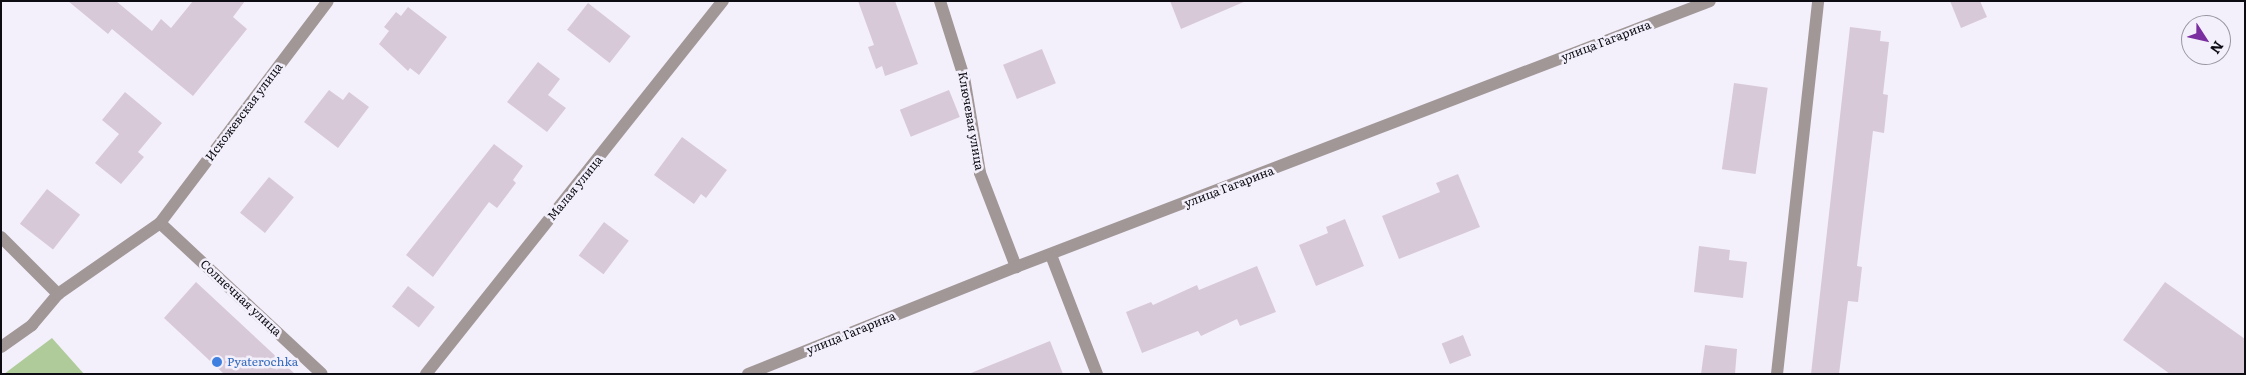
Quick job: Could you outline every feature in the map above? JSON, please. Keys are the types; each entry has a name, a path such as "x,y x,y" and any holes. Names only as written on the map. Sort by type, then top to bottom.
{"street":[{"name":"Искожевская улица","path":"1,347 32,325 58,294 160,223 328,1"},
{"name":"Малая улица","path":"426,374 723,1"},
{"name":"Ключевая улица","path":"940,1 964,77 980,173 1016,267"},
{"name":"улица Гагарина","path":"748,374 1016,267 1710,1"},
{"path":"1777,374 1818,1"},
{"name":"Солнечная улица","path":"160,223 322,374"},
{"path":"1,237 58,294"},
{"path":"1051,255 1097,374"}],"green space":[{"path":"52,338 84,374 4,374"}],"building":[{"path":"68,1 116,1 152,31 161,19 171,28 193,1 245,1 233,17 247,29 193,96 112,29 108,34"},
{"path":"858,1 895,1 918,64 885,76 882,66 876,69 868,47 874,45"},
{"path":"1170,1 1246,1 1181,29"},
{"path":"1950,1 1980,1 1987,17 1961,28"},
{"path":"588,3 631,36 610,63 567,30"},
{"path":"408,7 447,37 419,75 410,68 408,71 379,44 389,31 384,27 396,12 401,16"},
{"path":"1850,27 1881,31 1880,41 1889,42 1883,94 1888,95 1884,133 1873,131 1857,266 1862,267 1858,302 1848,301 1839,374 1811,374"},
{"path":"1042,49 1056,83 1017,99 1003,65"},
{"path":"538,62 560,79 548,95 566,108 547,132 507,102"},
{"path":"1734,83 1768,88 1756,174 1722,169"},
{"path":"329,90 343,100 349,92 369,107 338,148 304,122"},
{"path":"949,90 960,117 911,137 900,110"},
{"path":"125,92 162,123 138,152 144,157 121,184 95,163 119,134 102,120"},
{"path":"682,137 727,170 706,198 701,194 694,204 654,175"},
{"path":"494,144 523,166 513,180 516,183 497,208 489,202 433,277 406,255"},
{"path":"1458,174 1480,227 1399,259 1382,216 1440,192 1436,183"},
{"path":"269,177 294,197 265,233 240,213"},
{"path":"47,189 80,215 53,250 20,224"},
{"path":"1345,219 1364,266 1316,286 1299,245 1328,233 1326,227"},
{"path":"604,222 629,241 603,274 579,256"},
{"path":"1699,246 1730,250 1729,260 1747,262 1743,298 1694,292"},
{"path":"1257,266 1276,312 1240,326 1237,319 1201,336 1198,331 1142,353 1126,312 1151,302 1153,305 1197,285 1199,290"},
{"path":"196,282 295,374 224,374 164,318"},
{"path":"2165,282 2245,339 2245,374 2170,374 2123,340"},
{"path":"408,286 435,307 419,327 392,306"},
{"path":"1463,335 1471,355 1450,364 1442,344"},
{"path":"1050,341 1063,374 971,374 971,373"},
{"path":"1705,345 1737,349 1735,374 1701,374"}],"place":[{"name":"Pyaterochka","path":"217,362"}]}
